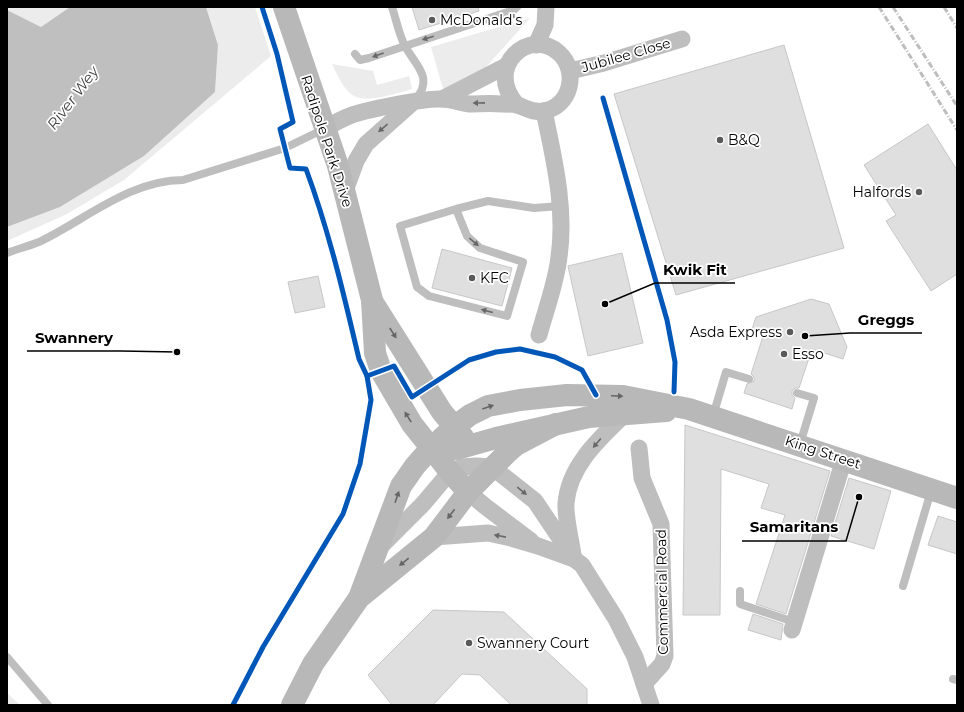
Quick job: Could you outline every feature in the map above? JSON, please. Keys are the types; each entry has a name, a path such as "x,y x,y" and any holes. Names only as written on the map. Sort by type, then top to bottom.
{"main road":[{"name":"Radipole Park Drive","path":"284,7 338,166 372,300"},
{"name":"Commercial Road","path":"372,300 442,412 470,445 492,467"},
{"name":"Commercial Road","path":"372,300 375,353 381,371 412,424 468,492"},
{"name":"King Street","path":"359,598 380,547 402,486 414,466 454,427 470,415 488,406 520,400 567,395 623,396 689,409 800,444 957,498"},
{"name":"King Street","path":"431,448 458,449 556,424 590,417 689,409"},
{"name":"King Street","path":"359,598 434,537 468,492 516,445 556,424"},
{"path":"292,705 313,664 359,598"}],"street":[{"path":"536,45 545,25 546,7"},
{"name":"Jubilee Close","path":"570,71 604,63 682,39"},
{"path":"536,45 548,46 558,52 566,60 570,71 571,82 565,96 554,107 544,111 525,110 517,105 510,97 505,87 504,76 506,66 518,51 536,45"},
{"path":"442,99 506,66"},
{"path":"325,128 348,117 413,102 442,99 468,104 517,105"},
{"path":"344,191 356,161 366,144 413,102"},
{"path":"539,335 559,257 560,206 557,171 544,111"},
{"path":"574,559 566,504 572,482 580,462 603,435 624,415"},
{"name":"Commercial Road","path":"639,448 642,478 661,524 665,656 662,664 644,684"},
{"path":"793,626 844,459"},
{"path":"380,547 423,504 450,472 462,467 492,467"},
{"name":"Commercial Road","path":"492,467 535,501 574,559"},
{"name":"Commercial Road","path":"468,492 538,546"},
{"name":"Commercial Road","path":"434,537 488,533 538,546 574,559 582,565 616,619 635,657 651,705"}],"lane":[{"path":"392,7 404,45 418,64 424,82 421,93 413,102"},
{"path":"355,54 360,60 514,10 517,7"},
{"path":"7,253 38,242 132,191 168,180 183,180 277,150 325,128"},
{"path":"456,209 467,236 480,248 523,262 507,316 429,296 417,287 400,226 456,209 488,202 534,208 560,206"},
{"path":"713,416 726,372 749,379"},
{"path":"797,393 814,398 800,444"},
{"path":"903,586 932,489"},
{"path":"740,591 740,604 793,626"},
{"path":"7,657 48,705"}],"shaded area":[{"path":"7,7 70,7 41,27 7,10"},
{"path":"206,7 255,7 271,56 124,180 67,214 7,241 7,227 60,207 144,156 215,92 218,45"},
{"path":"530,18 478,76 461,84 443,89 431,47"},
{"path":"332,64 373,71 377,85 409,76 412,89 371,99 355,97 340,80"},
{"path":"7,693 20,705 7,705"}],"water":[{"name":"River Wey","path":"70,7 206,7 218,45 215,92 144,156 60,207 7,227 7,10 41,27"}],"building":[{"name":"McDonald's","path":"412,7 478,7 479,11 419,30"},
{"name":"B&Q","path":"784,45 844,248 676,295 614,94"},
{"name":"Halfords","path":"928,124 957,170 957,274 931,291 886,221 896,215 864,165"},
{"name":"KFC","path":"442,249 512,268 502,306 432,288"},
{"path":"622,253 643,343 588,356 568,266"},
{"path":"318,276 325,307 295,313 288,282"},
{"name":"Esso","path":"811,299 829,304 847,347 843,359 812,349 799,388 795,388 792,391 792,395 795,398 792,409 744,393 747,384 754,381 754,377 751,374 764,333 752,329 756,317"},
{"path":"685,425 830,471 786,614 756,604 785,515 761,508 769,484 721,469 720,615 683,615"},
{"path":"849,478 891,491 874,549 831,536"},
{"path":"938,516 957,522 957,554 928,545"},
{"name":"Swannery Court","path":"433,610 504,612 587,689 587,705 511,705 480,675 462,674 433,705 392,705 368,675"},
{"path":"753,614 783,624 781,640 748,630"}],"railway":[{"path":"879,7 957,130"},
{"path":"893,7 957,106"},
{"path":"944,7 957,28"}],"cycle path":[{"path":"233,705 263,647 343,514 360,464 371,400 367,376 359,359 336,263 306,169 290,168 280,129 293,122 277,54 262,7"},
{"path":"603,98 667,320 675,362 674,392"},
{"path":"367,376 394,366 412,397 469,360 496,352 520,349 555,357 582,370 596,395"}],"place":[{"name":"McDonald's","path":"432,20"},
{"name":"B&Q","path":"720,140"},
{"name":"Halfords","path":"919,192"},
{"name":"KFC","path":"472,278"},
{"name":"Kwik Fit","path":"605,304"},
{"name":"Asda Express","path":"790,332"},
{"name":"Greggs","path":"805,336"},
{"name":"Swannery","path":"177,352"},
{"name":"Esso","path":"784,354"},
{"name":"Samaritans","path":"859,497"},
{"name":"Swannery Court","path":"469,643"}]}
